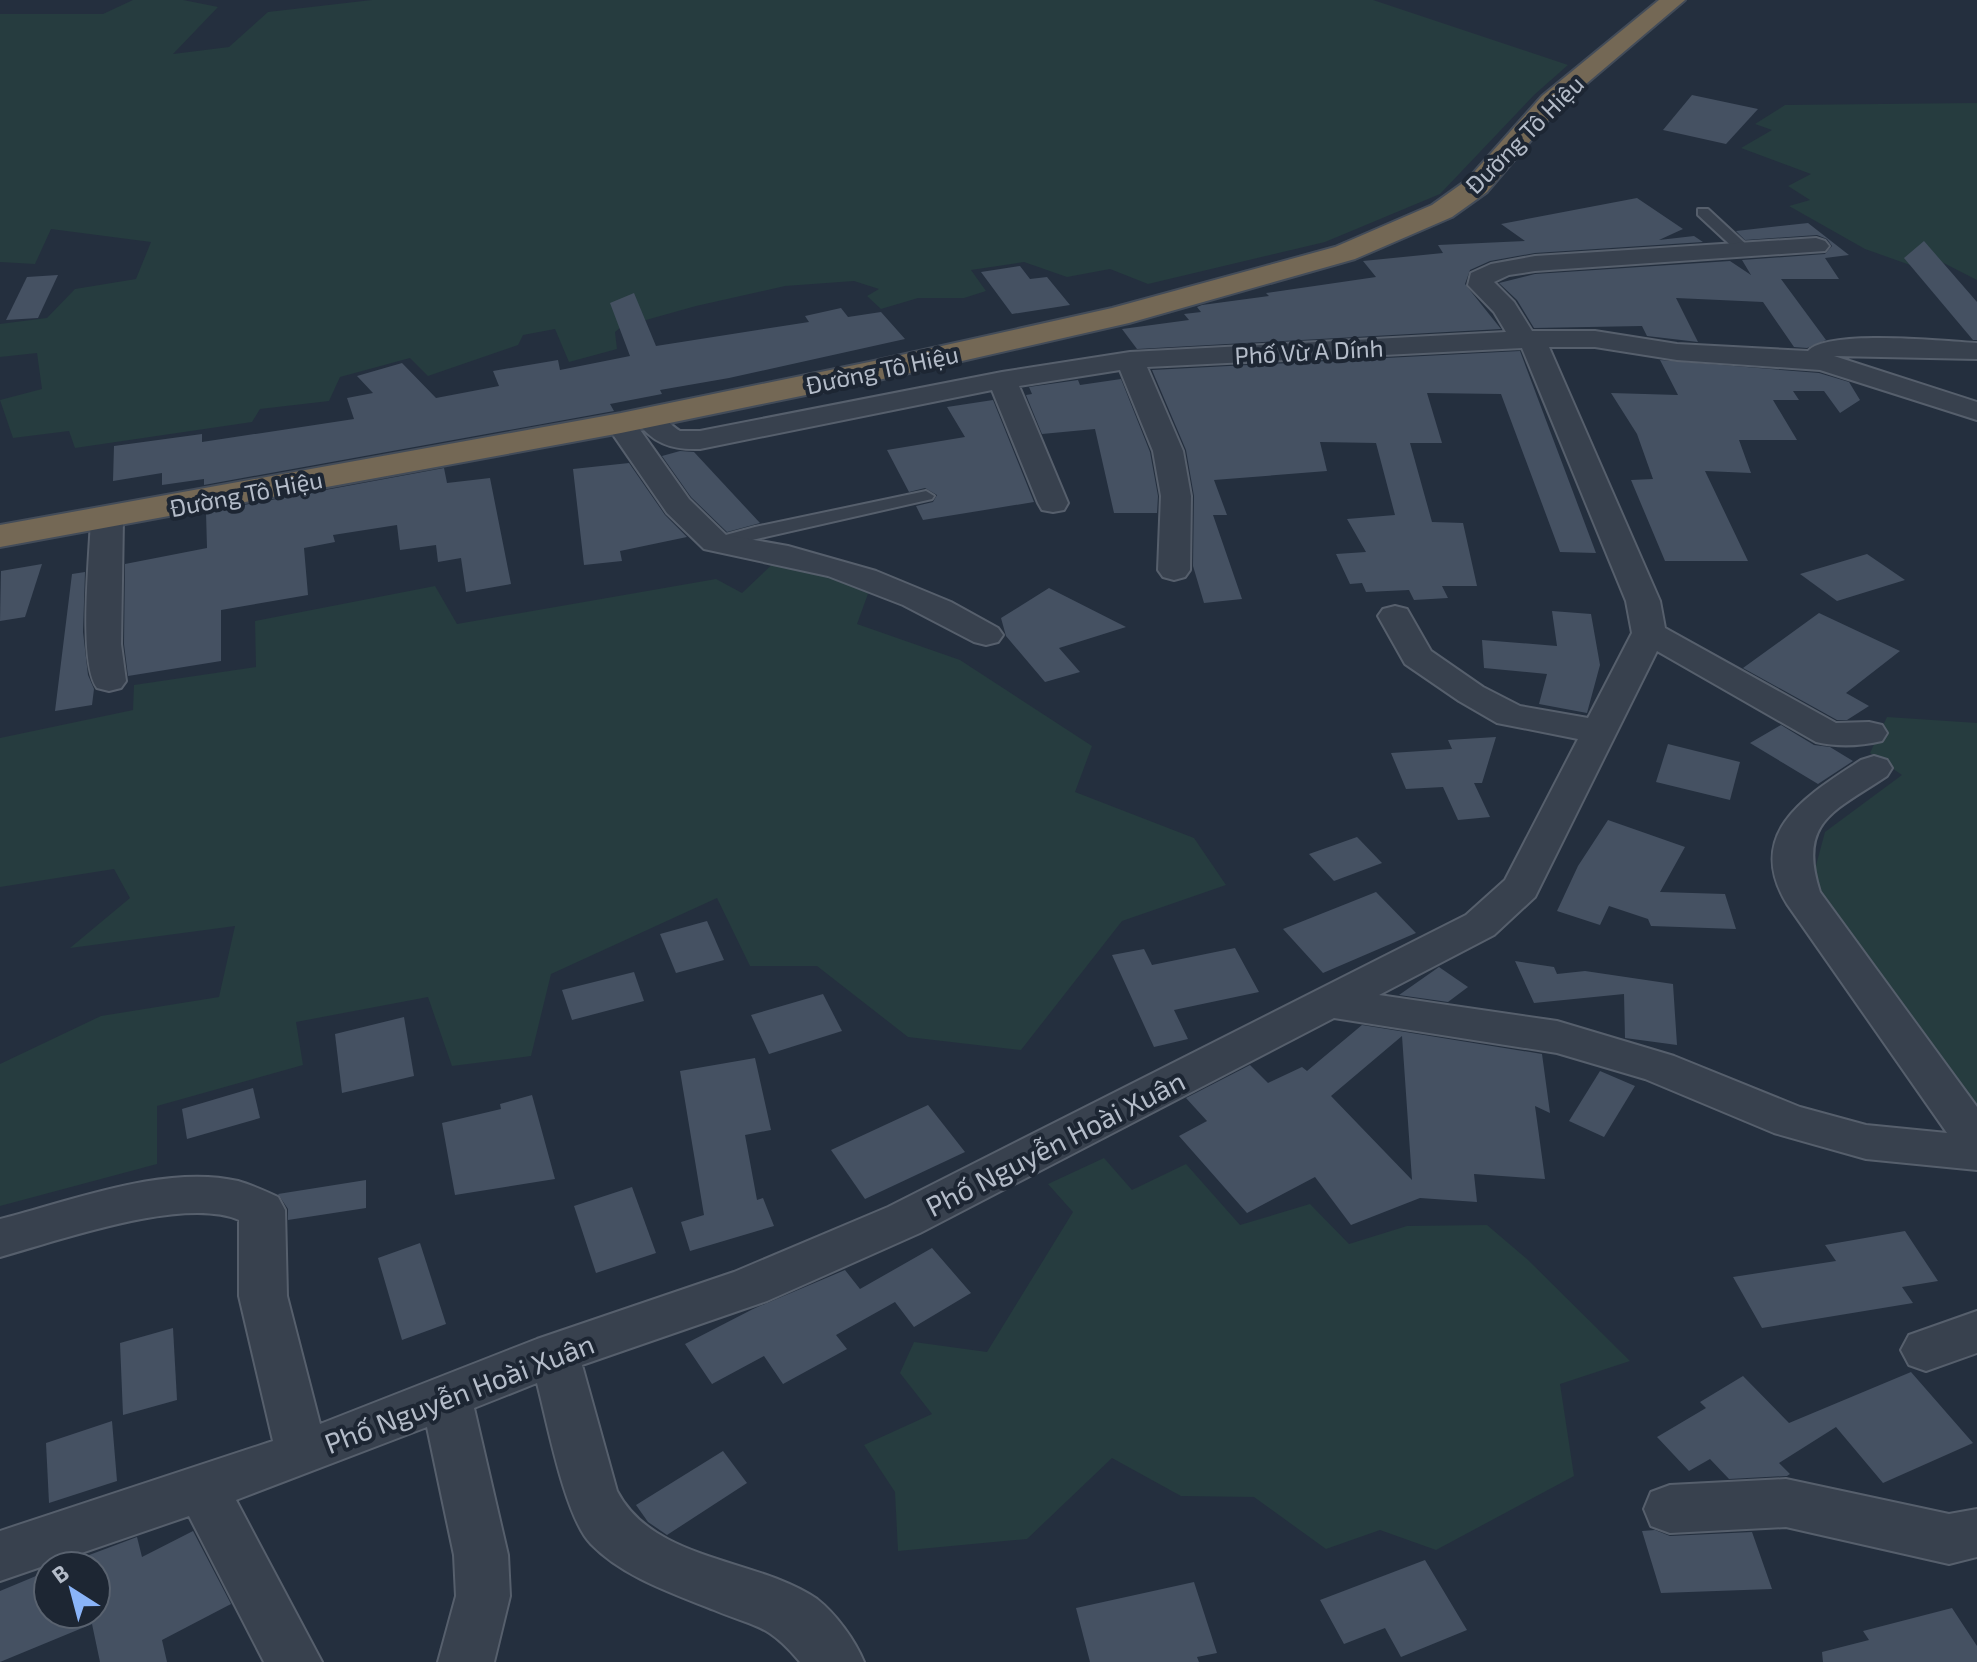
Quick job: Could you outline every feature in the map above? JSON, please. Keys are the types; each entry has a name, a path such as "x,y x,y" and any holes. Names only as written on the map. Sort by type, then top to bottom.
{"highway":[{"name":"Đường Tô Hiệu","path":"0,536 635,420 1060,330 1298,267 1399,232 1442,211 1477,186 1551,101 1673,0"}],"street":[{"path":"1816,246 1623,256 1510,267 1480,279 1481,285 1505,308 1528,340 1643,601 1649,633 1829,734 1871,751 1807,815 1790,841 1791,872 1801,895 1974,1153"},
{"name":"Phố Vừ A Dính","path":"635,420 666,438 700,440 1002,380 1130,360 1595,339 1677,352 1789,357 1824,362 1977,411"},
{"path":"1824,362 1819,355 1824,350 1844,346 1977,351"},
{"path":"1130,360 1168,451 1176,496 1174,570"},
{"path":"1002,380 1053,503"},
{"path":"635,420 637,452 702,533 717,543 829,567 928,601 986,635"},
{"path":"107,518 104,644 109,681"},
{"path":"1395,616 1417,657 1471,694 1510,715 1597,731"},
{"name":"Phố Nguyễn Hoài Xuân","path":"0,1556 302,1454 554,1354 750,1287 904,1220 1480,925 1521,888 1597,731 1649,633"},
{"path":"1329,1002 1557,1037 1659,1067 1790,1121 1866,1142 1974,1153"},
{"path":"0,1238 109,1206 151,1200 229,1198 248,1200 262,1210 263,1296 302,1454"},
{"path":"1926,1350 1977,1332"},
{"path":"554,1354 592,1495 607,1525 636,1548 672,1567 735,1593 764,1599 799,1619 836,1662"},
{"path":"446,1397 481,1555 483,1596 466,1662"},
{"path":"202,1488 294,1662"},
{"path":"1670,1509 1786,1503 1949,1539 1977,1533"}],"lane":[{"path":"1703,212 1744,250"},
{"path":"717,543 926,496"}],"green space":[{"path":"133,0 183,0 218,7 173,54 229,47 268,12 372,0 1373,0 1568,65 1534,95 1440,194 1325,242 1148,284 1110,269 1067,277 1024,262 971,270 986,291 964,298 918,298 881,309 867,296 879,289 854,281 785,286 621,327 615,332 617,349 569,362 555,329 523,335 518,345 428,376 410,358 340,377 329,401 260,409 252,422 75,448 69,431 13,438 0,400 42,389 37,353 0,357 0,324 47,318 75,289 136,279 151,242 51,229 35,264 0,262 0,14 103,14"},
{"path":"1977,103 1977,280 1930,256 1927,271 1865,249 1789,206 1810,200 1788,186 1811,174 1741,148 1772,130 1755,124 1785,105"},
{"path":"778,559 869,591 857,624 960,660 1092,746 1075,792 1194,838 1226,885 1122,921 1021,1050 908,1037 817,966 750,966 717,898 551,974 531,1056 452,1066 428,997 296,1022 303,1065 157,1106 157,1164 0,1206 0,1064 101,1016 219,997 235,926 70,948 130,898 114,869 0,887 0,738 133,710 134,685 256,667 255,621 435,586 457,624 716,579 742,593"},
{"path":"1887,717 1977,723 1977,1112 1811,884 1825,832 1902,775 1870,753"},
{"path":"1104,1158 1132,1190 1186,1164 1240,1225 1310,1204 1349,1244 1407,1226 1487,1225 1527,1259 1630,1361 1560,1384 1574,1476 1436,1550 1380,1530 1326,1549 1254,1497 1181,1496 1112,1458 1027,1539 898,1551 895,1492 864,1445 932,1414 900,1373 914,1342 987,1352 1073,1212 1048,1184"}],"building":[{"path":"1692,95 1758,109 1726,144 1663,130"},
{"path":"1637,198 1683,229 1659,240 1694,236 1703,242 1535,253 1490,261 1470,270 1465,284 1501,329 1137,349 1122,329 1189,320 1184,314 1201,312 1197,307 1202,305 1376,277 1363,261 1443,253 1438,245 1525,241 1501,224"},
{"path":"1808,223 1849,255 1825,258 1839,279 1781,279 1826,340 1807,348 1794,347 1763,302 1676,298 1698,342 1647,336 1642,326 1534,328 1517,300 1499,283 1535,274 1730,261 1751,275 1742,260 1825,254 1832,246 1827,239 1817,235 1745,240 1736,231"},
{"path":"1924,241 1977,302 1977,340 1973,340 1904,258"},
{"path":"1020,266 1030,279 1047,277 1070,305 1012,314 981,272"},
{"path":"58,275 38,318 6,320 27,277"},
{"path":"634,293 656,346 809,322 805,316 841,308 848,317 881,312 905,339 660,390 662,394 610,404 614,411 204,485 204,479 162,485 162,473 113,481 114,446 202,434 202,442 354,419 347,398 373,393 357,376 402,363 436,398 499,386 493,371 558,360 560,370 630,356 610,303"},
{"path":"1520,351 1596,553 1560,552 1501,394 1427,393 1442,443 1410,443 1432,522 1463,523 1477,586 1442,586 1448,598 1414,600 1409,590 1366,592 1362,583 1350,584 1336,554 1366,552 1347,519 1395,515 1376,443 1320,442 1327,471 1214,480 1227,515 1213,515 1242,599 1204,603 1193,566 1194,496 1186,450 1152,370"},
{"path":"1660,360 1819,373 1849,382 1860,400 1840,413 1824,391 1793,391 1799,400 1773,400 1797,440 1739,440 1751,473 1705,471 1748,561 1665,561 1631,480 1653,479 1637,434 1611,393 1678,395"},
{"path":"1121,379 1150,452 1158,496 1157,513 1114,513 1095,429 1042,434 1026,395 1032,394 1029,387 1078,380 1080,385"},
{"path":"993,400 1034,502 923,520 916,506 933,502 937,495 925,488 909,492 887,450 965,437 947,407"},
{"path":"680,451 694,452 760,523 727,532 691,497 662,456"},
{"path":"629,463 665,515 687,537 620,551 622,561 584,565 573,469"},
{"path":"444,468 447,483 490,478 511,584 466,592 461,558 438,562 436,545 400,550 397,525 333,535 335,542 304,548 308,595 221,610 221,661 128,676 124,644 125,564 207,548 206,512"},
{"path":"1867,554 1905,580 1837,601 1800,574"},
{"path":"42,564 25,617 0,621 1,571"},
{"path":"85,572 83,632 88,675 94,689 92,705 55,711 72,574"},
{"path":"1049,588 1126,627 1059,648 1080,672 1045,682 1006,636 1001,618"},
{"path":"1552,611 1591,614 1600,665 1587,713 1539,704 1547,674 1484,668 1482,640 1557,646"},
{"path":"1819,613 1900,651 1846,693 1869,706 1847,720 1837,720 1743,668"},
{"path":"1781,725 1814,745 1830,747 1853,761 1818,784 1750,743"},
{"path":"1496,737 1482,783 1474,783 1490,817 1458,820 1443,787 1406,789 1391,753 1452,749 1448,740"},
{"path":"1668,744 1740,762 1730,800 1656,782"},
{"path":"1608,820 1685,847 1660,892 1725,894 1736,929 1651,926 1648,919 1609,906 1600,925 1557,911 1578,866"},
{"path":"1357,837 1382,863 1334,881 1309,854"},
{"path":"1376,892 1416,933 1323,973 1283,929"},
{"path":"707,921 724,960 676,973 660,934"},
{"path":"1235,948 1259,992 1174,1010 1188,1039 1154,1047 1112,955 1144,949 1152,965"},
{"path":"1515,961 1554,967 1557,974 1585,971 1673,984 1677,1045 1625,1038 1624,994 1534,1003"},
{"path":"1439,967 1468,987 1448,1002 1399,995"},
{"path":"634,972 644,1001 572,1020 562,990"},
{"path":"823,994 842,1031 769,1054 751,1015"},
{"path":"404,1017 414,1076 342,1093 335,1034"},
{"path":"1362,1025 1542,1054 1550,1113 1535,1106 1545,1179 1474,1174 1477,1202 1420,1198 1351,1225 1315,1177 1247,1213 1179,1136 1207,1121 1186,1098 1250,1065 1268,1083 1302,1067 1307,1071","holes":["1402,1036 1412,1180 1331,1096"]},
{"path":"755,1058 771,1130 745,1135 757,1200 763,1198 774,1226 690,1251 681,1222 704,1215 680,1071"},
{"path":"1600,1071 1635,1086 1604,1137 1569,1121"},
{"path":"253,1088 260,1118 187,1139 182,1109"},
{"path":"532,1095 555,1179 455,1195 442,1123 501,1109 500,1104"},
{"path":"928,1105 965,1152 865,1199 831,1150"},
{"path":"366,1180 366,1208 288,1220 288,1209 278,1194"},
{"path":"632,1187 656,1253 596,1273 574,1206"},
{"path":"1905,1231 1938,1281 1902,1287 1913,1303 1762,1328 1733,1277 1836,1261 1825,1245"},
{"path":"420,1243 446,1324 402,1340 378,1258"},
{"path":"932,1248 971,1293 914,1327 895,1302 836,1335 847,1349 783,1384 764,1356 712,1384 685,1344 753,1309 845,1270 860,1289"},
{"path":"173,1328 177,1400 123,1415 120,1343"},
{"path":"1911,1372 1973,1443 1883,1483 1836,1427 1779,1463 1790,1474 1787,1476 1729,1479 1710,1459 1689,1471 1657,1437 1706,1408 1700,1402 1743,1376 1789,1423"},
{"path":"112,1421 117,1481 49,1503 46,1443"},
{"path":"723,1451 747,1483 667,1535 648,1522 636,1505"},
{"path":"1655,1530 1670,1536 1752,1532 1772,1589 1661,1593 1642,1531"},
{"path":"193,1531 231,1604 162,1640 167,1662 100,1662 93,1630 112,1630 112,1550 102,1550 137,1537 142,1557"},
{"path":"1425,1560 1467,1630 1401,1657 1385,1628 1344,1644 1320,1600"},
{"path":"32,1578 32,1630 77,1630 0,1662 0,1591"},
{"path":"1194,1582 1217,1653 1197,1657 1199,1662 1090,1662 1076,1608"},
{"path":"1952,1608 1977,1646 1977,1662 1823,1662 1822,1652 1869,1640 1863,1631"}]}
